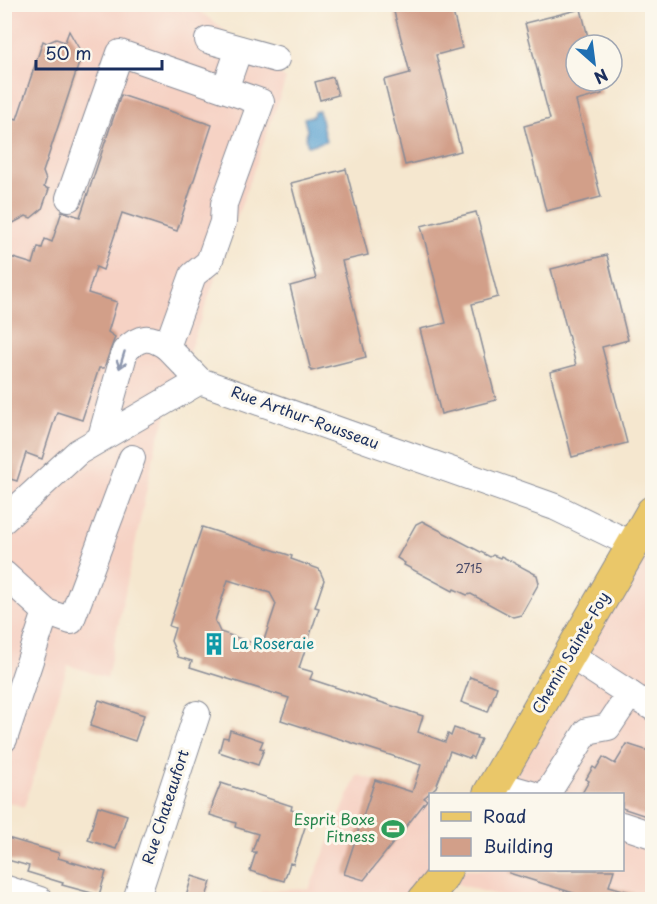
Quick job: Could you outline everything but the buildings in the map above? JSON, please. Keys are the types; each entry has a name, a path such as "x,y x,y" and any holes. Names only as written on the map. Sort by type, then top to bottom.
{"main road":[{"name":"Chemin Sainte-Foy","path":"493,789 652,513"},
{"path":"424,900 445,871"}],"street":[{"path":"208,40 276,59"},
{"path":"225,89 240,49"},
{"path":"69,198 120,53 261,102 224,204 223,222 209,262 193,274 167,347"},
{"path":"4,520 78,452 200,381 159,341 146,338 134,342 125,351 101,438"},
{"name":"Rue Arthur-Rousseau","path":"200,381 555,507 633,545"},
{"path":"4,554 19,568 10,584 46,612 71,621 132,458"},
{"path":"4,740 46,612"},
{"path":"570,655 652,707"},
{"path":"548,793 587,731 608,727 630,694"},
{"name":"Rue Chateaufort","path":"136,900 197,714"},
{"path":"493,789 518,793"},
{"path":"624,826 652,835"},
{"path":"4,888 40,900"}],"shaded area":[{"path":"4,5 192,5 286,79 156,445 107,678 68,665 24,807 4,801"},
{"path":"652,512 652,899 509,899 441,879 424,899 259,900 262,891 309,889 357,775 429,795 429,871 624,871 624,793 490,793"}],"water":[{"path":"319,111 326,141 308,146 304,118 313,116 314,112"}],"place":[{"name":"La Roseraie","path":"214,644"},
{"name":"Esprit Boxe Fitness","path":"393,829"}]}
